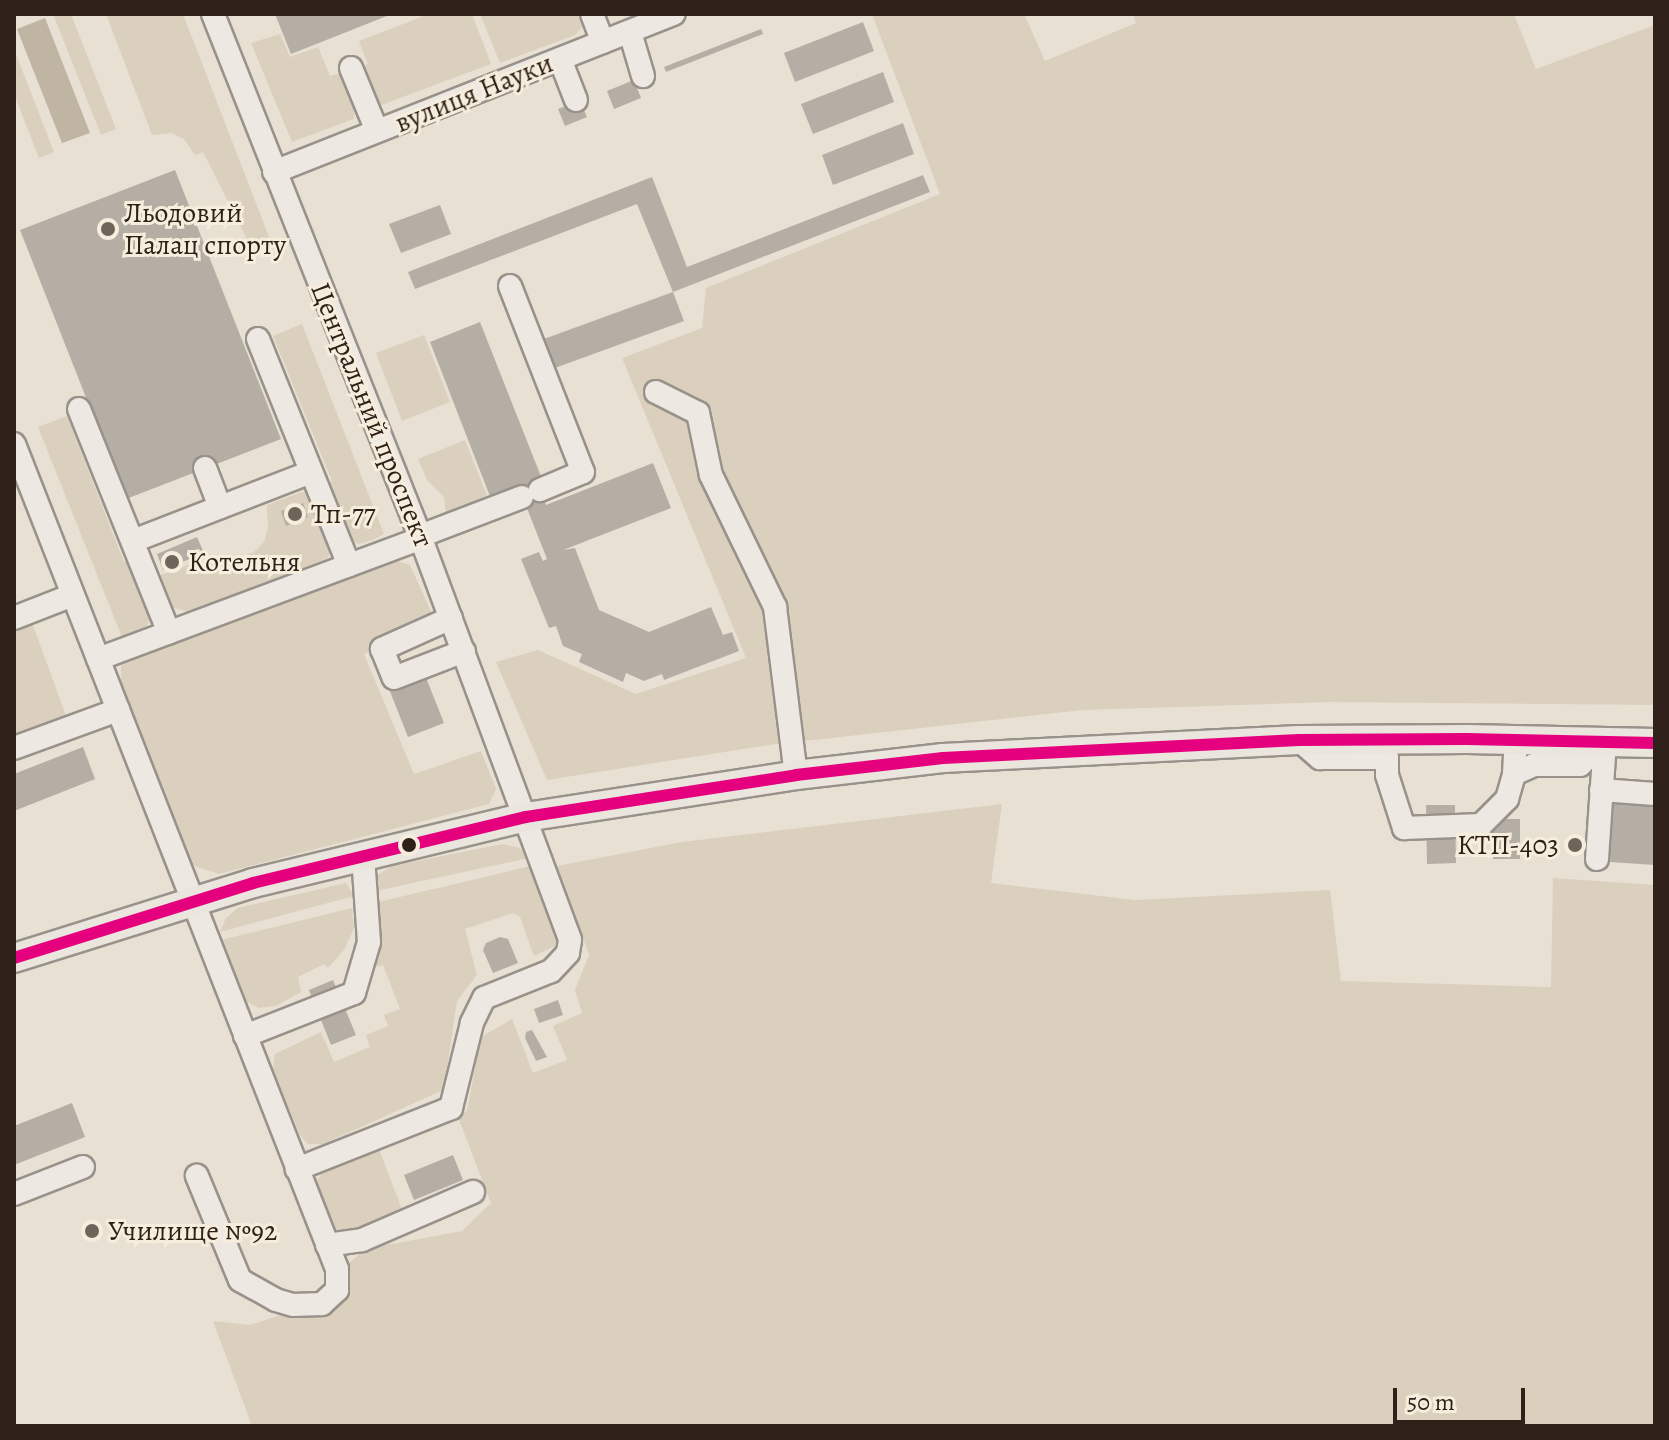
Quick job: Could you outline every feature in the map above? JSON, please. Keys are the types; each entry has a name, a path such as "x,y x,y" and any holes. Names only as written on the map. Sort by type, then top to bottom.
{"main road":[{"path":"14,958 192,900 363,856 539,815 796,775 943,758 1299,740 1388,748 1516,740 1655,743"}],"street":[{"name":"Центральний проспект","path":"213,14 464,651 539,815 570,940 568,953 551,971 484,998 472,1023 451,1108 297,1169"},
{"path":"592,14 603,42"},
{"name":"вулиця Науки","path":"274,172 674,14"},
{"path":"630,32 643,76"},
{"path":"560,59 576,100"},
{"path":"351,68 377,131"},
{"path":"98,659 349,565 583,472 510,286"},
{"path":"258,339 349,565"},
{"path":"656,392 698,413 711,475 775,607 796,775"},
{"path":"79,409 169,633"},
{"path":"14,444 337,1269 337,1290 322,1304 293,1305 276,1300 240,1280 197,1176"},
{"path":"205,468 220,507"},
{"path":"133,541 311,472"},
{"path":"14,618 73,595"},
{"path":"451,618 382,649 394,678 464,651"},
{"path":"14,748 118,710"},
{"path":"1388,748 1387,775 1404,828 1481,825 1507,799 1514,774 1516,740"},
{"path":"1514,774 1534,765 1580,765 1605,741"},
{"path":"1597,859 1605,741"},
{"path":"1601,790 1655,794"},
{"path":"245,1036 354,993 369,942 363,856"},
{"path":"14,1194 83,1167"},
{"path":"327,1245 362,1240 473,1192"}],"shaded area":[{"path":"53,14 71,14 116,129 101,135"},
{"path":"106,14 183,14 269,237 250,245 203,152 195,155 184,139 172,133 152,135"},
{"path":"429,14 472,14 491,64 376,107 357,69 368,64 359,41"},
{"path":"480,14 577,14 582,27 575,35 500,63"},
{"path":"872,14 1024,14 1045,61 1136,23 1133,14 1514,14 1536,69 1655,25 1655,705 1330,702 1083,710 769,745 547,780 496,662 538,650 636,694 746,658 622,358 702,328 706,288 940,194"},
{"path":"45,18 90,133 62,143 17,29"},
{"path":"280,34 290,57 318,47 330,76 337,74 345,78 355,104 354,119 292,142 251,43"},
{"path":"14,49 54,152 39,158 14,94"},
{"path":"302,324 384,534 373,540 358,544 348,539 323,485 332,481 273,336"},
{"path":"424,335 450,402 402,421 376,353"},
{"path":"67,416 124,562 133,560 151,616 147,626 134,634 122,637 38,427"},
{"path":"465,440 489,501 446,516 444,497 427,480 418,459"},
{"path":"310,489 332,548 328,558 191,613 172,607 158,576 196,562 224,563 254,552 264,542 268,528 267,505"},
{"path":"394,560 410,565 435,620 364,654 414,774 481,751 496,789 489,804 219,874 192,865 121,686 121,666 127,660"},
{"path":"32,623 68,721 14,740 14,629"},
{"path":"1002,804 991,883 1135,900 1330,890 1341,981 1551,987 1553,878 1655,885 1655,1426 252,1426 213,1321 250,1325 293,1311 325,1314 346,1301 346,1266 365,1249 462,1231 491,1203 458,1117 467,1111 481,1037 512,1019 533,1073 567,1060 553,1026 582,1013 575,990 589,955 557,866 682,842"},
{"path":"503,844 520,848 529,858 371,892 375,877 392,866"},
{"path":"535,865 560,937 555,946 534,956 520,917 513,913 465,929 477,975 457,1001 441,1091 323,1144 308,1144 300,1135 278,1083 273,1069 275,1054 321,1032 334,1062 370,1047 366,1035 388,1026 384,1015 400,1009 383,965 371,968 374,903"},
{"path":"346,883 354,896 220,932 226,918 238,908"},
{"path":"352,908 354,928 344,950 328,968 324,964 298,977 301,992 276,1006 259,1008 247,1002 221,940"},
{"path":"377,1144 404,1215 365,1229 336,1231 317,1189 317,1180 332,1160"}],"building":[{"path":"275,14 392,14 291,54"},
{"path":"863,22 874,51 795,82 784,53"},
{"path":"761,29 763,34 666,72 664,67"},
{"path":"883,72 894,102 813,134 801,104"},
{"path":"634,80 641,98 614,109 607,91"},
{"path":"580,101 587,117 565,126 558,109"},
{"path":"903,123 914,154 833,185 822,155"},
{"path":"175,170 281,439 126,499 20,230"},
{"path":"923,175 930,192 673,292 637,204 415,289 408,272 652,177 687,267"},
{"path":"440,205 451,234 401,253 389,224"},
{"path":"673,292 684,321 552,369 541,340"},
{"path":"480,322 544,484 538,486 546,505 653,463 671,508 563,550 575,548 599,610 649,632 711,607 723,635 732,632 739,651 664,680 662,674 644,681 626,673 623,682 579,662 582,654 563,646 556,626 549,628 521,559 539,552 543,561 547,559 521,493 493,504 430,342"},
{"name":"Тп-77","path":"303,503 308,517 286,526 281,511"},
{"name":"Котельня","path":"197,537 204,553 163,570 157,554"},
{"path":"423,670 444,723 408,737 387,684"},
{"path":"83,747 95,779 14,811 14,774"},
{"path":"1614,800 1655,803 1655,865 1610,862"},
{"path":"1426,805 1455,805 1456,863 1427,864"},
{"path":"1493,819 1520,819 1520,859 1493,859"},
{"path":"500,937 508,939 518,963 493,973 483,950 486,943"},
{"path":"333,980 356,1035 331,1045 309,990"},
{"path":"558,1000 563,1015 539,1023 534,1009"},
{"path":"532,1030 547,1057 536,1061 525,1038 526,1032"},
{"path":"72,1103 85,1137 14,1165 14,1126"},
{"path":"453,1155 463,1180 414,1200 404,1175"}],"transit line":[{"path":"14,958 253,883 526,817 796,775 943,758 1299,740 1467,739 1655,743"}],"place":[{"name":"Льодовий Палац спорту","path":"108,229"},
{"name":"Тп-77","path":"295,514"},
{"name":"Котельня","path":"172,562"},
{"name":"КТП-403","path":"1575,845"},
{"name":"Училище №92","path":"92,1231"}]}
